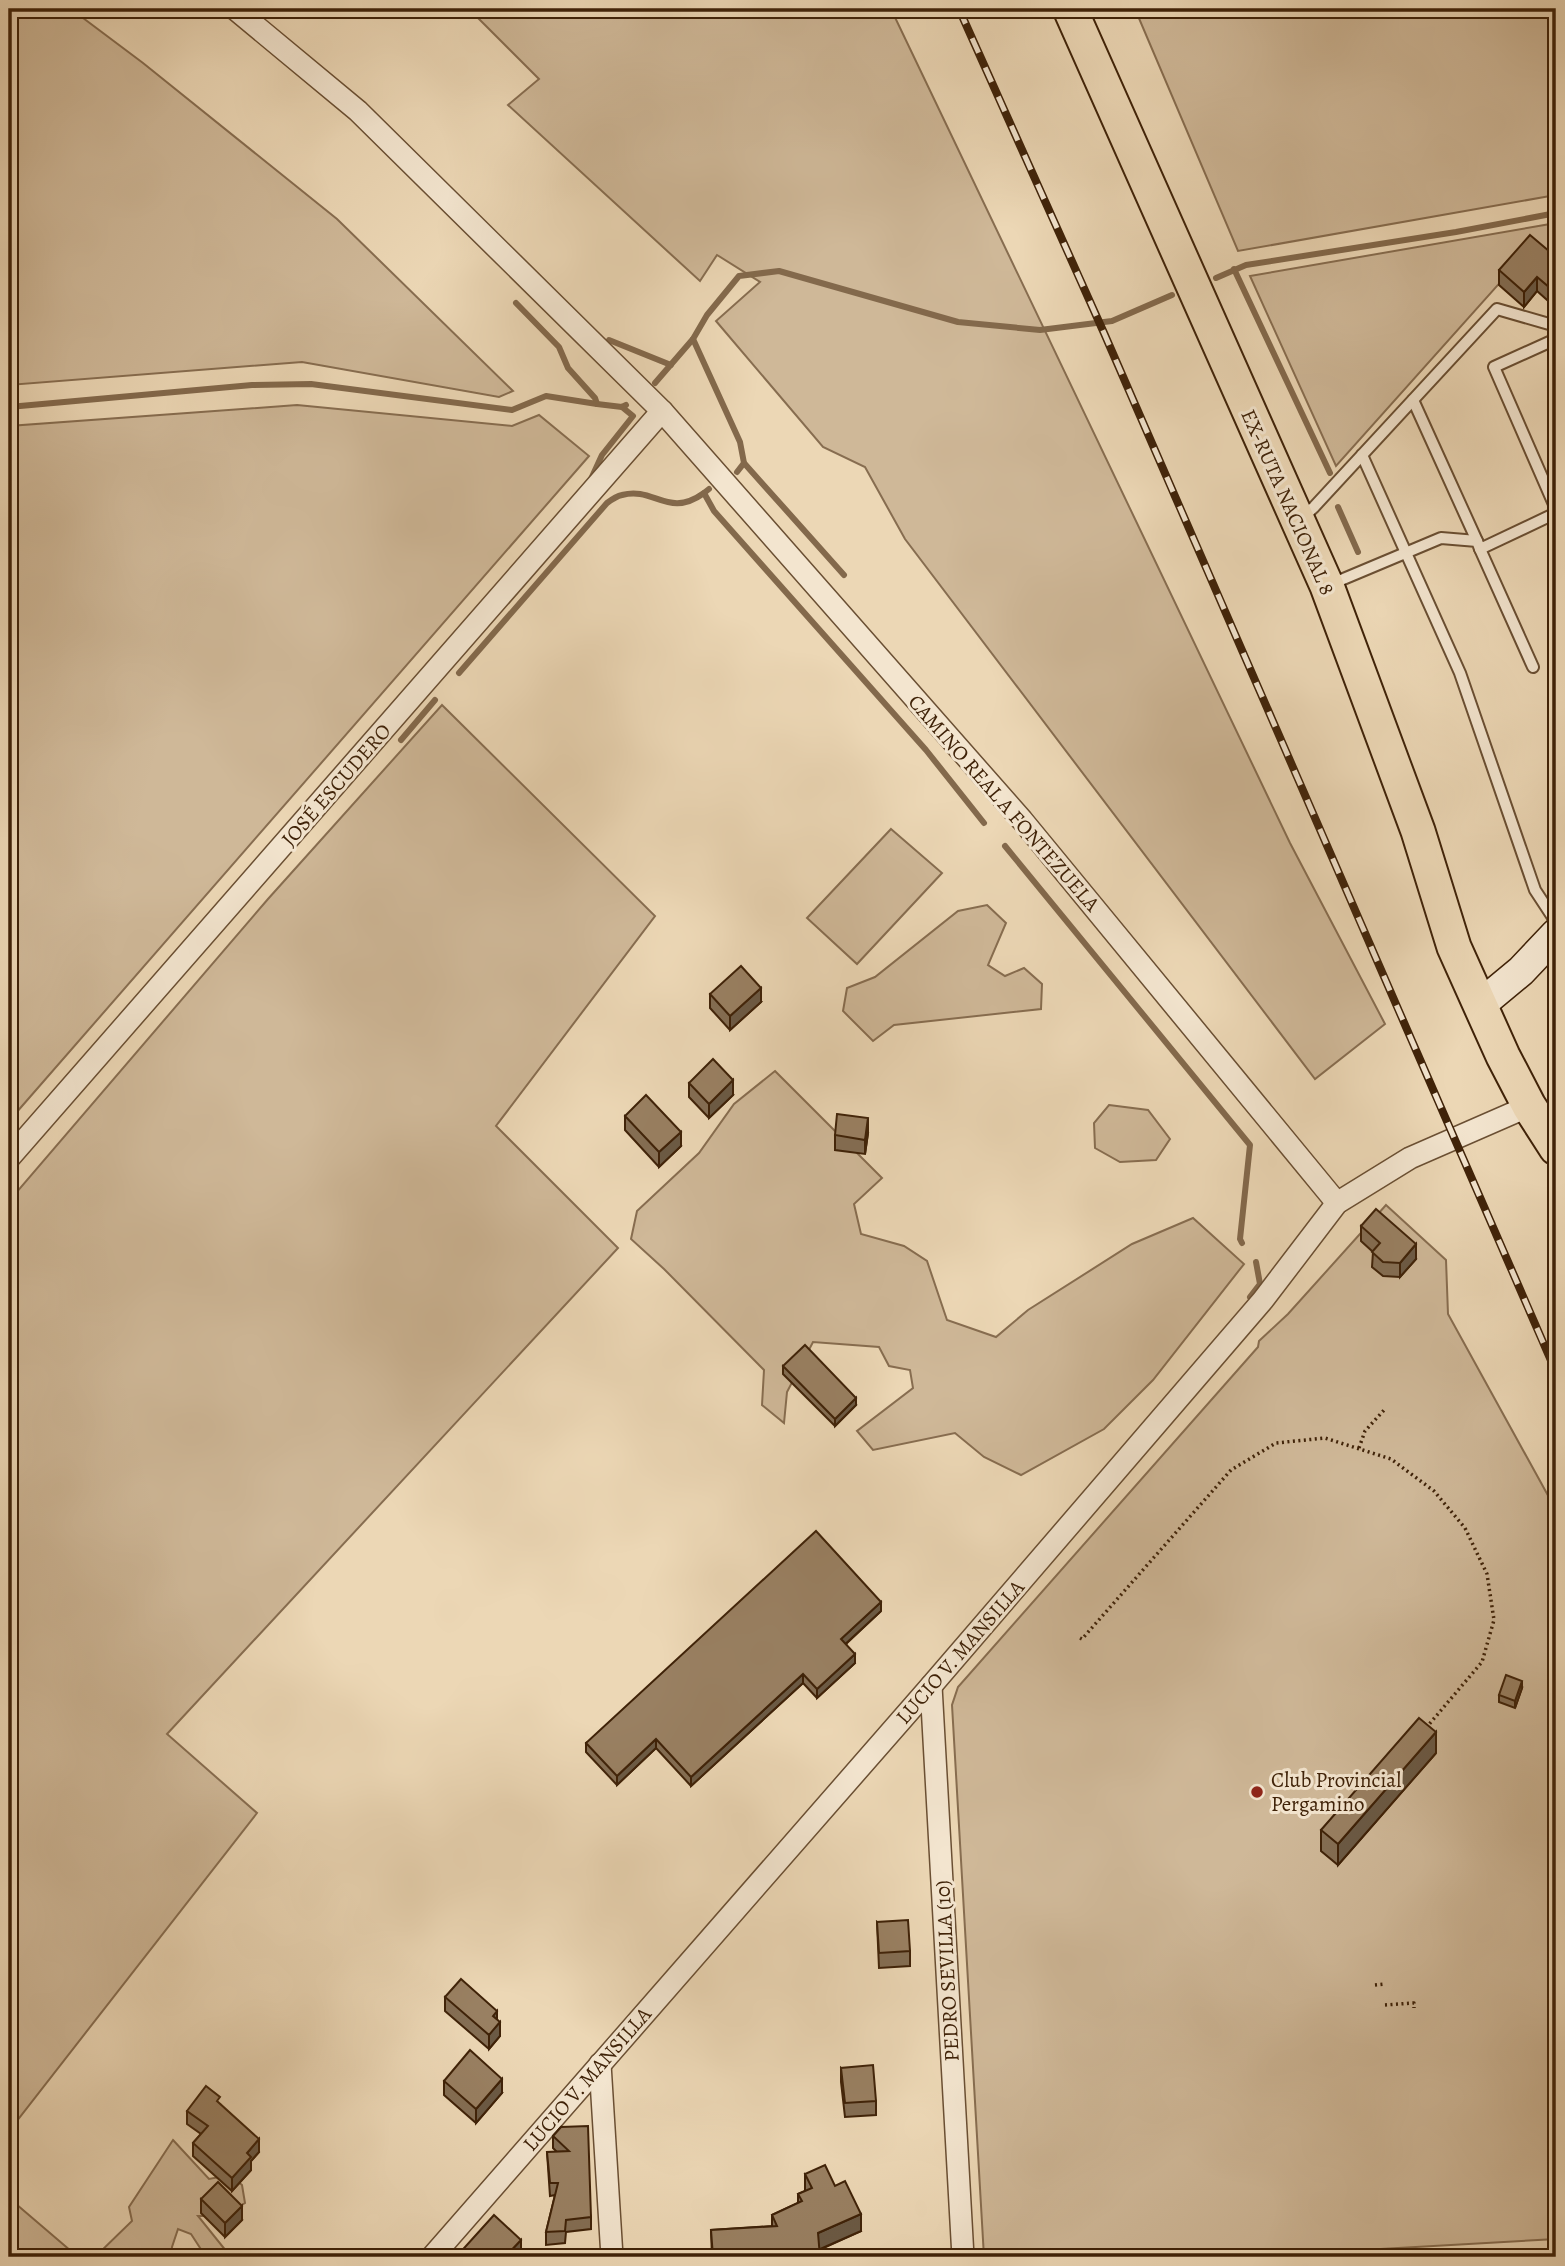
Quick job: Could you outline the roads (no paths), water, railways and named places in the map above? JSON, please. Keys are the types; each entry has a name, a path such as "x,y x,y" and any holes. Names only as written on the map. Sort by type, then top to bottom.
{"main road":[{"name":"EX-RUTA NACIONAL 8","path":"1070,9 1327,586 1418,831 1454,947 1503,1056 1556,1148"},
{"path":"1480,1005 1521,971 1556,934"}],"street":[{"name":"CAMINO REAL A FONTEZUELA","path":"235,9 358,111 662,411 1022,820 1337,1203"},
{"name":"JOSÉ ESCUDERO","path":"9,1158 662,411"},
{"name":"LUCIO V. MANSILLA","path":"432,2257 931,1686 1263,1300 1337,1203 1410,1158 1530,1106"},
{"name":"PEDRO SEVILLA (10)","path":"931,1686 963,2257"},
{"path":"600,2064 612,2257"}],"lane":[{"path":"1298,521 1497,309 1556,326"},
{"path":"1327,586 1441,538 1479,545 1556,511 1494,367 1556,339"},
{"path":"1413,400 1533,667"},
{"path":"1362,455 1460,673 1535,890 1556,922"}],"waterway":[{"path":"1216,278 1246,265 1456,232 1556,213"},
{"path":"1234,269 1330,473"},
{"path":"655,383 693,339 707,315 739,276 779,271 958,322 1040,330 1112,321 1172,295"},
{"path":"516,303 559,347 568,368 595,398 597,404"},
{"path":"693,339 740,442 744,463 844,575"},
{"path":"609,340 671,365"},
{"path":"9,407 252,385 311,384 512,410 546,396 622,407 626,405"},
{"path":"591,479 602,455 633,416 622,407"},
{"path":"737,472 744,463"},
{"path":"709,489 704,493 714,511 926,750 984,823"},
{"path":"459,673 607,503 614,498 633,493 680,503 704,493"},
{"path":"1338,507 1358,552"},
{"path":"401,740 435,700"},
{"path":"1005,846 1250,1145 1240,1239 1242,1243"},
{"path":"1250,1297 1260,1284 1256,1262"}],"railway":[{"path":"959,9 1104,333 1556,1372"}],"place":[{"name":"Club Provincial Pergamino","path":"1257,1792"}]}
